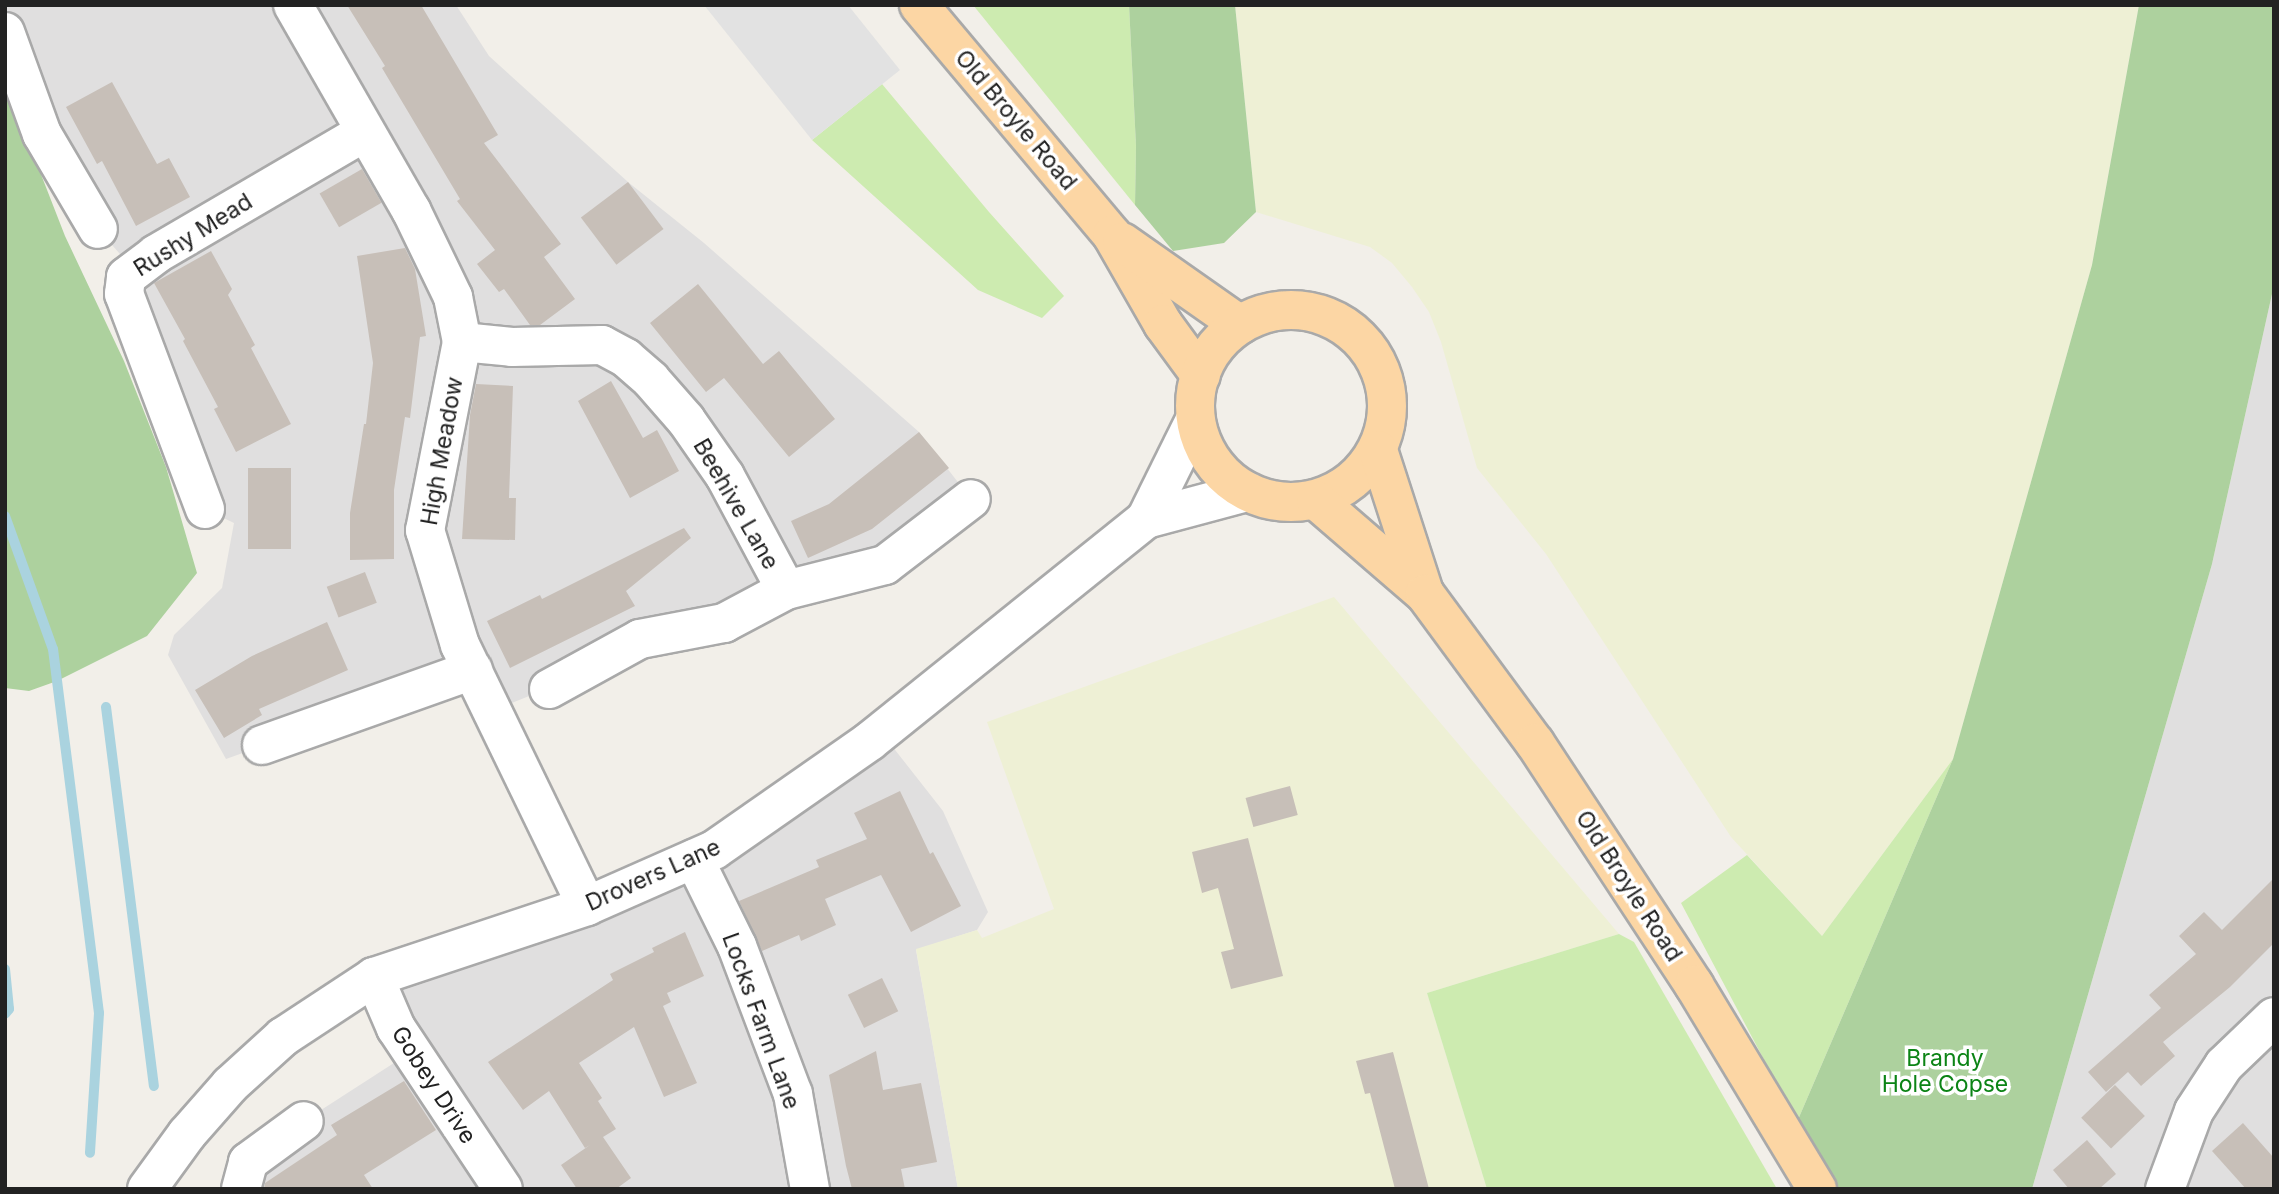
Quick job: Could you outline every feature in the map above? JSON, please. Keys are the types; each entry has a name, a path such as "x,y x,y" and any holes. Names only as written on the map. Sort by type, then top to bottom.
{"main road":[{"name":"Old Broyle Road","path":"919,5 1112,234 1163,324 1200,376"},
{"name":"Old Broyle Road","path":"1112,234 1240,325"},
{"path":"1300,310 1330,318 1357,335 1376,360 1387,389 1387,420 1378,450 1359,475 1333,493 1316,500 1276,502 1247,492 1222,475 1205,450 1195,420 1196,390 1200,376 1206,360 1220,340 1240,325 1269,312 1300,310"},
{"name":"Old Broyle Road","path":"1378,450 1425,594"},
{"name":"Old Broyle Road","path":"1316,500 1425,594 1535,743 1647,910 1817,1189"}],"street":[{"name":"High Meadow","path":"293,5 411,210 453,297 463,342 425,530 454,630 587,906"},
{"path":"5,32 42,134 98,229"},
{"name":"Rushy Mead","path":"205,509 124,294 126,277 156,254 365,132"},
{"name":"Beehive Lane","path":"463,342 512,347 602,345 626,358 686,420 725,476 786,590"},
{"name":"Drovers Lane","path":"1146,519 1195,420"},
{"name":"Drovers Lane","path":"147,1189 187,1134 230,1085 283,1037 374,977 587,906 724,843 870,741 1146,519 1247,492"},
{"name":"Beehive Lane","path":"549,689 640,639 724,623 786,590 885,565 971,499"},
{"path":"262,746 473,670"},
{"name":"Locks Farm Lane","path":"694,859 737,946 793,1094 810,1189"},
{"name":"Gobey Drive","path":"374,977 396,1028 503,1189"},
{"path":"2165,1189 2169,1170 2201,1100 2224,1065 2274,1017"},
{"path":"240,1189 248,1162 304,1121"}],"shaded area":[{"path":"5,5 456,5 489,56 628,182 704,243 919,432 971,499 915,541 494,710 473,671 226,759 168,655 174,635 222,588 234,523 205,509 134,270 98,229 5,32"},
{"path":"704,5 848,5 900,70 812,140"},
{"path":"2274,285 2274,1189 2032,1189 2212,564"},
{"path":"881,732 943,811 988,912 977,930 916,950 958,1189 241,1189 304,1121 411,1052 374,977 587,906"}],"green space":[{"path":"973,5 1129,5 1136,146 1135,205"},
{"path":"1129,5 1235,5 1256,212 1224,243 1173,251 1135,205 1136,146"},
{"path":"1235,5 2139,5 2092,265 1953,759 1822,936 1731,837 1546,554 1477,468 1441,342 1429,312 1412,287 1392,263 1370,247 1256,212"},
{"name":"Brandy Hole Copse","path":"2139,5 2274,5 2274,285 2212,564 2032,1189 1838,1189 1797,1122 1953,759 2092,265"},
{"path":"5,82 65,236 124,361 166,467 197,573 147,636 57,681 29,691 5,688"},
{"path":"882,84 989,212 1064,296 1042,318 978,290 812,140"},
{"path":"1334,597 1619,934 1427,993 1487,1189 958,1189 916,949 977,930 982,938 1054,909 987,722"},
{"path":"1953,759 1797,1122 1681,903 1747,855 1822,936"},
{"path":"1619,934 1634,942 1777,1189 1487,1189 1427,993"}],"building":[{"path":"347,5 421,5 498,135 484,143 561,244 544,257 575,299 540,325 530,325 504,289 499,292 477,264 495,250 457,201 460,199 382,68 385,66"},
{"path":"112,82 157,164 169,158 190,197 136,226 102,161 97,164 66,107"},
{"path":"362,169 382,203 339,227 320,194"},
{"path":"628,182 664,229 616,265 581,218"},
{"path":"405,248 415,269 426,336 420,337 410,418 405,417 394,490 394,559 350,560 350,513 366,424 373,363 357,256"},
{"path":"211,251 232,289 228,295 255,345 251,348 291,424 236,452 214,409 218,407 154,283"},
{"path":"698,284 763,364 779,351 835,419 789,457 724,378 706,392 650,323"},
{"path":"611,381 643,438 657,430 679,471 630,498 578,401"},
{"path":"476,384 513,386 509,498 516,498 515,540 462,539 470,415"},
{"path":"919,432 949,468 872,529 808,558 791,521 829,504"},
{"path":"248,468 291,468 291,549 248,549"},
{"path":"684,528 691,538 626,591 635,606 510,668 487,621 540,595 542,599"},
{"path":"365,572 377,603 339,618 327,587"},
{"path":"327,622 348,670 259,709 262,715 224,738 195,690 252,656"},
{"path":"1290,786 1298,815 1253,827 1246,798"},
{"path":"900,791 930,854 933,852 961,906 911,932 881,875 825,899 836,925 801,941 799,935 762,951 739,901 819,867 816,860 867,839 854,813"},
{"path":"1248,838 1283,976 1231,989 1221,952 1234,949 1218,888 1202,893 1192,852"},
{"path":"2274,878 2274,943 2230,987 2163,1042 2175,1056 2141,1086 2128,1072 2106,1092 2088,1072 2161,1008 2149,995 2196,954 2179,936 2204,912 2222,930"},
{"path":"685,932 704,976 667,993 671,1002 663,1006 697,1083 664,1097 634,1027 579,1063 602,1098 598,1101 616,1129 603,1137 631,1178 616,1189 577,1189 561,1165 590,1145 585,1148 549,1091 523,1110 488,1062 613,980 610,974 654,952 652,948"},
{"path":"882,978 898,1011 864,1028 848,995"},
{"path":"876,1051 883,1090 921,1083 937,1162 901,1169 905,1189 852,1189 846,1166 829,1075"},
{"path":"1393,1052 1429,1189 1395,1189 1370,1093 1365,1094 1356,1061"},
{"path":"404,1081 436,1130 364,1175 373,1189 264,1189 265,1183 337,1135 331,1125"},
{"path":"2115,1085 2145,1116 2111,1149 2081,1118"},
{"path":"2243,1123 2274,1158 2274,1189 2246,1189 2212,1151"},
{"path":"2087,1140 2116,1174 2099,1189 2069,1189 2053,1170"}],"waterway":[{"path":"5,516 53,649 99,1013 90,1153"},
{"path":"106,707 154,1086"},
{"path":"5,969 9,1009 5,1014"}]}
